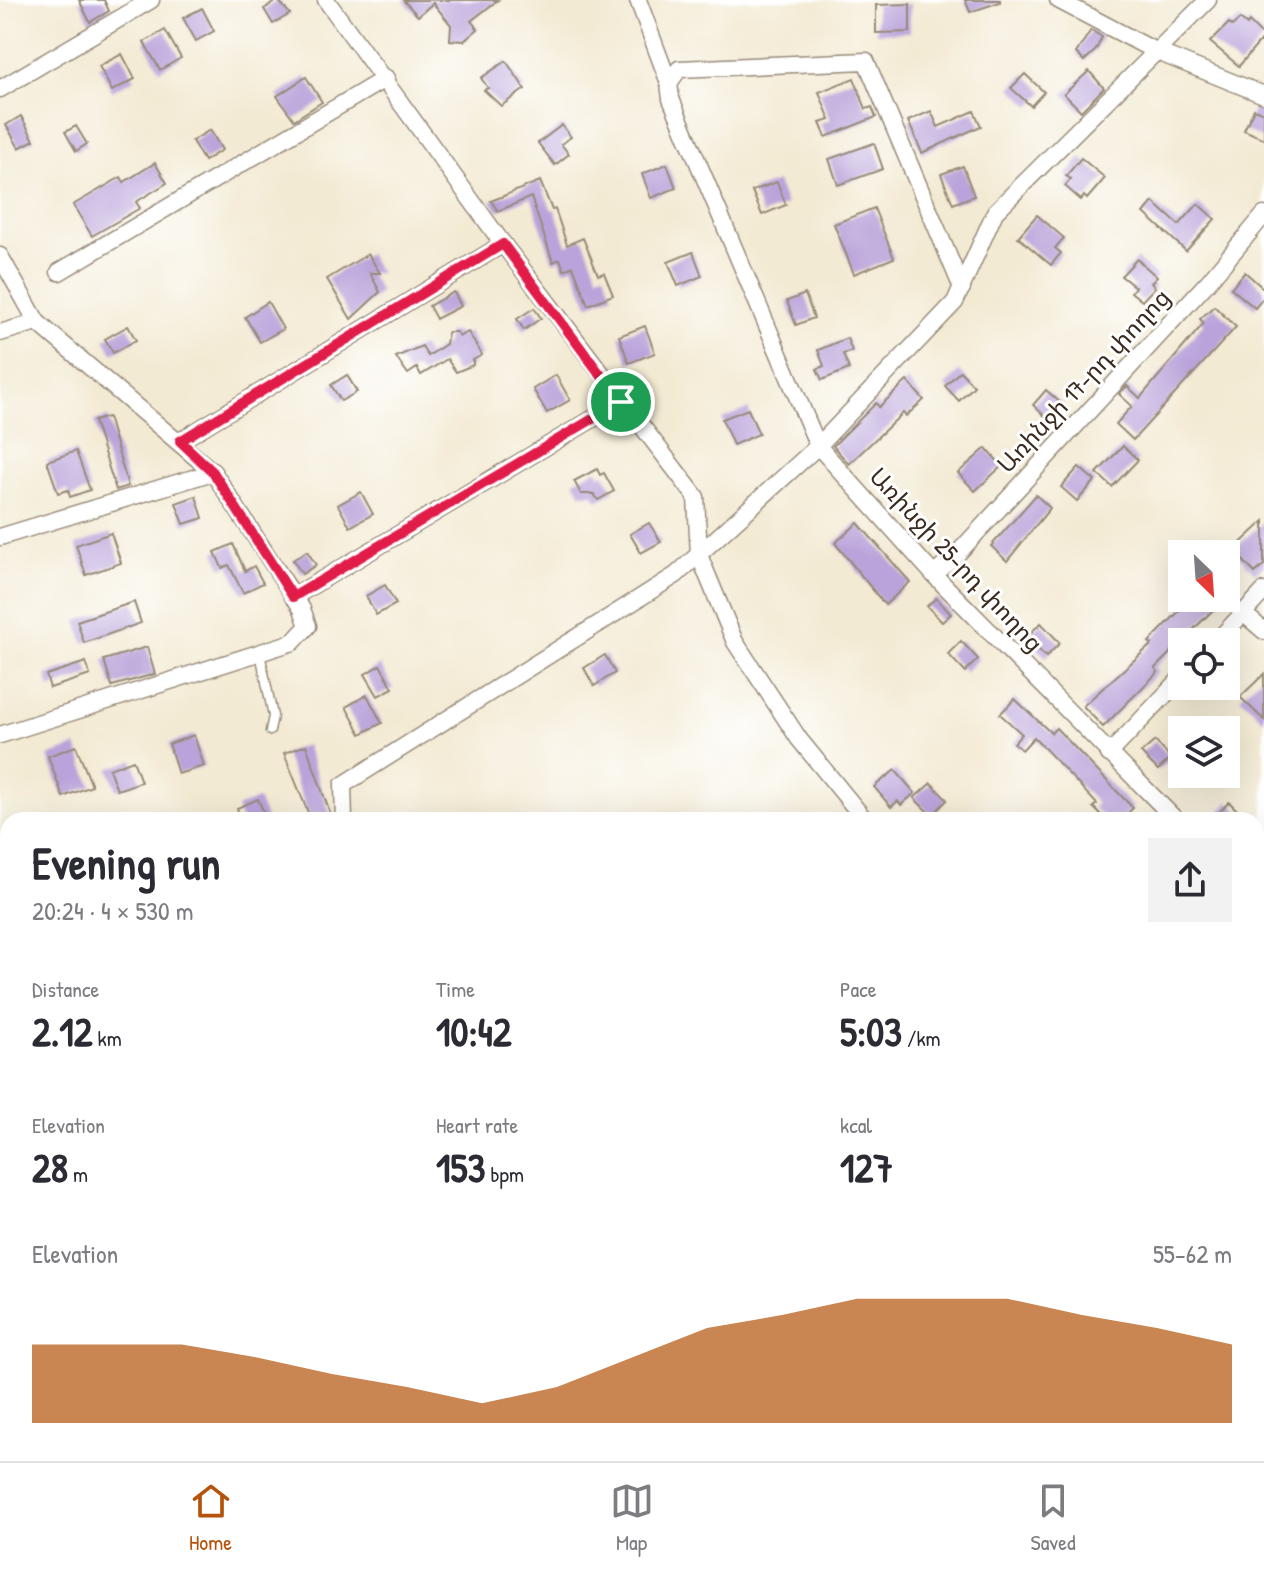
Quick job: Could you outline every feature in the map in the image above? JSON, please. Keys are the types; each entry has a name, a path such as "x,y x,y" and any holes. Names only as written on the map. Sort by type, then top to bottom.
{"street":[{"path":"0,89 151,0"},
{"path":"326,0 386,78 503,244 696,497 699,555 735,642 799,739 858,812"},
{"name":"Առինջի 25-րդ փողոց","path":"638,0 669,83 671,99 818,446 934,575 1168,812"},
{"path":"1058,0 1155,51 1264,95"},
{"path":"344,812 343,785 676,575 818,446 955,302 995,212 1208,0"},
{"path":"669,83 679,69 866,61 962,288"},
{"path":"59,272 386,78"},
{"name":"Առինջի 17-րդ փողոց","path":"934,575 959,552 1208,282 1264,215"},
{"path":"180,441 503,244"},
{"path":"0,256 37,322 213,472 308,618 308,626 293,642 0,735"},
{"path":"0,333 37,322"},
{"path":"293,597 621,402"},
{"path":"0,537 213,472"},
{"path":"1229,628 1264,591"},
{"path":"1243,613 1264,631"},
{"path":"1109,754 1168,692"}],"lane":[{"path":"259,652 273,716 270,731"}],"building":[{"path":"79,0 104,0 109,11 90,22"},
{"path":"278,0 290,14 273,24 264,9"},
{"path":"403,0 498,0 471,21 478,29 464,41 450,40 451,25 433,3 418,16"},
{"path":"965,0 1000,0 1000,2 970,12"},
{"path":"910,4 910,32 876,33 876,5"},
{"path":"202,8 214,31 196,41 183,18"},
{"path":"1240,19 1247,25 1249,22 1264,37 1239,66 1210,42 1229,23 1232,26"},
{"path":"165,30 181,58 160,70 144,42"},
{"path":"1091,30 1102,37 1096,50 1084,61 1076,53"},
{"path":"122,54 135,79 112,91 99,66"},
{"path":"506,61 525,89 501,106 484,90 488,88 481,78"},
{"path":"1089,71 1104,88 1081,111 1064,94"},
{"path":"1025,74 1044,92 1031,106 1011,88"},
{"path":"306,77 322,102 294,120 277,96"},
{"path":"854,78 866,109 872,107 876,117 826,137 820,123 830,120 819,92"},
{"path":"1254,109 1264,113 1264,139 1244,130"},
{"path":"931,111 938,127 974,111 981,126 922,153 908,121"},
{"path":"21,116 34,140 19,148 6,125"},
{"path":"562,125 571,137 561,144 569,154 555,165 538,143"},
{"path":"76,126 87,144 76,151 65,132"},
{"path":"210,130 222,150 204,161 192,141"},
{"path":"874,143 883,169 838,185 829,159"},
{"path":"1081,158 1105,178 1087,199 1084,196 1081,200 1065,186 1071,179 1066,176"},
{"path":"155,163 167,183 136,202 140,208 92,236 73,205 121,177 124,182"},
{"path":"667,164 676,188 651,198 642,174"},
{"path":"963,166 974,196 953,204 941,174"},
{"path":"540,181 552,210 555,209 567,245 583,238 598,275 604,273 613,295 588,305 573,266 564,270 560,259 553,262 531,197 498,211 491,201"},
{"path":"777,182 786,205 762,215 752,191"},
{"path":"1153,202 1179,225 1198,204 1215,219 1186,251 1144,213"},
{"path":"874,208 894,258 854,274 834,224"},
{"path":"1037,215 1064,238 1055,248 1061,253 1051,265 1018,237"},
{"path":"693,252 702,276 678,286 668,262"},
{"path":"368,254 380,273 370,273 380,292 351,319 327,279"},
{"path":"1137,259 1157,277 1151,283 1155,287 1142,301 1131,292 1135,287 1121,276"},
{"path":"1245,272 1264,289 1264,297 1255,308 1231,288"},
{"path":"454,292 461,306 436,319 429,306"},
{"path":"805,294 814,318 796,325 787,301"},
{"path":"268,302 283,329 260,342 245,317"},
{"path":"1214,306 1236,327 1133,440 1116,424 1132,406 1119,394 1127,386 1140,398 1204,323 1200,319"},
{"path":"534,308 541,318 524,330 517,319"},
{"path":"128,326 136,340 113,353 105,339"},
{"path":"645,326 655,353 629,363 619,336"},
{"path":"448,332 456,332 460,336 468,332 482,355 473,360 473,365 456,372 447,359 421,375 417,368 408,374 396,357 422,346 428,356 446,344"},
{"path":"847,338 852,351 843,354 849,369 822,380 817,369 824,366 818,350"},
{"path":"960,371 974,386 959,401 945,386"},
{"path":"347,375 357,392 341,401 331,385"},
{"path":"556,375 570,400 547,413 533,389"},
{"path":"907,381 924,400 906,416 903,413 849,464 833,446 876,403 879,407"},
{"path":"1046,390 1063,405 1049,420 1033,405"},
{"path":"748,409 759,434 733,445 722,419"},
{"path":"108,417 128,486 116,490 94,421"},
{"path":"1123,446 1138,460 1112,487 1097,473"},
{"path":"986,448 1002,466 975,491 958,473"},
{"path":"76,451 90,490 70,497 68,490 58,493 47,461"},
{"path":"1079,467 1095,481 1077,501 1061,487"},
{"path":"597,469 600,475 604,473 614,491 598,500 594,494 581,494 574,481"},
{"path":"361,492 373,514 350,527 338,505"},
{"path":"1036,495 1050,508 1007,561 991,546"},
{"path":"196,496 203,518 184,524 176,503"},
{"path":"1264,521 1264,565 1255,573 1240,557 1240,543"},
{"path":"649,523 661,542 641,553 630,534"},
{"path":"858,523 910,582 885,605 835,543"},
{"path":"111,533 121,563 86,575 76,545"},
{"path":"233,544 245,571 254,566 263,583 243,593 229,565 222,568 215,552"},
{"path":"307,551 316,565 302,574 293,560"},
{"path":"385,585 396,604 376,615 366,596"},
{"path":"936,598 951,614 942,622 927,606"},
{"path":"134,602 141,623 84,643 77,621"},
{"path":"1178,612 1211,612 1195,628 1168,628 1168,655 1155,668 1158,672 1103,727 1083,706 1152,644 1149,642"},
{"path":"1041,623 1060,643 1046,657 1026,637"},
{"path":"961,641 978,659 965,672 948,654"},
{"path":"147,647 155,674 112,686 104,660"},
{"path":"605,655 615,673 594,686 584,668"},
{"path":"86,662 90,675 50,688 46,675"},
{"path":"380,665 393,688 378,696 365,674"},
{"path":"1264,674 1264,720 1240,697"},
{"path":"367,695 382,723 361,734 346,707"},
{"path":"1015,699 1051,733 1056,728 1133,808 1129,812 1098,812 1093,807 1097,804 1034,737 1022,750 1014,743 1022,734 1000,714"},
{"path":"194,735 204,766 178,774 169,744"},
{"path":"1155,741 1168,755 1168,761 1158,770 1141,753"},
{"path":"306,745 330,812 308,812 284,753"},
{"path":"76,746 92,786 63,797 48,756"},
{"path":"133,760 141,782 117,790 109,769"},
{"path":"895,770 915,793 901,805 898,801 891,807 874,787"},
{"path":"931,783 947,800 936,812 928,812 914,798"},
{"path":"258,799 264,812 238,812 237,808"},
{"path":"1229,802 1239,812 1220,812"}],"route":[{"path":"503,244 621,402 293,597 213,472 180,441 503,244"}]}
